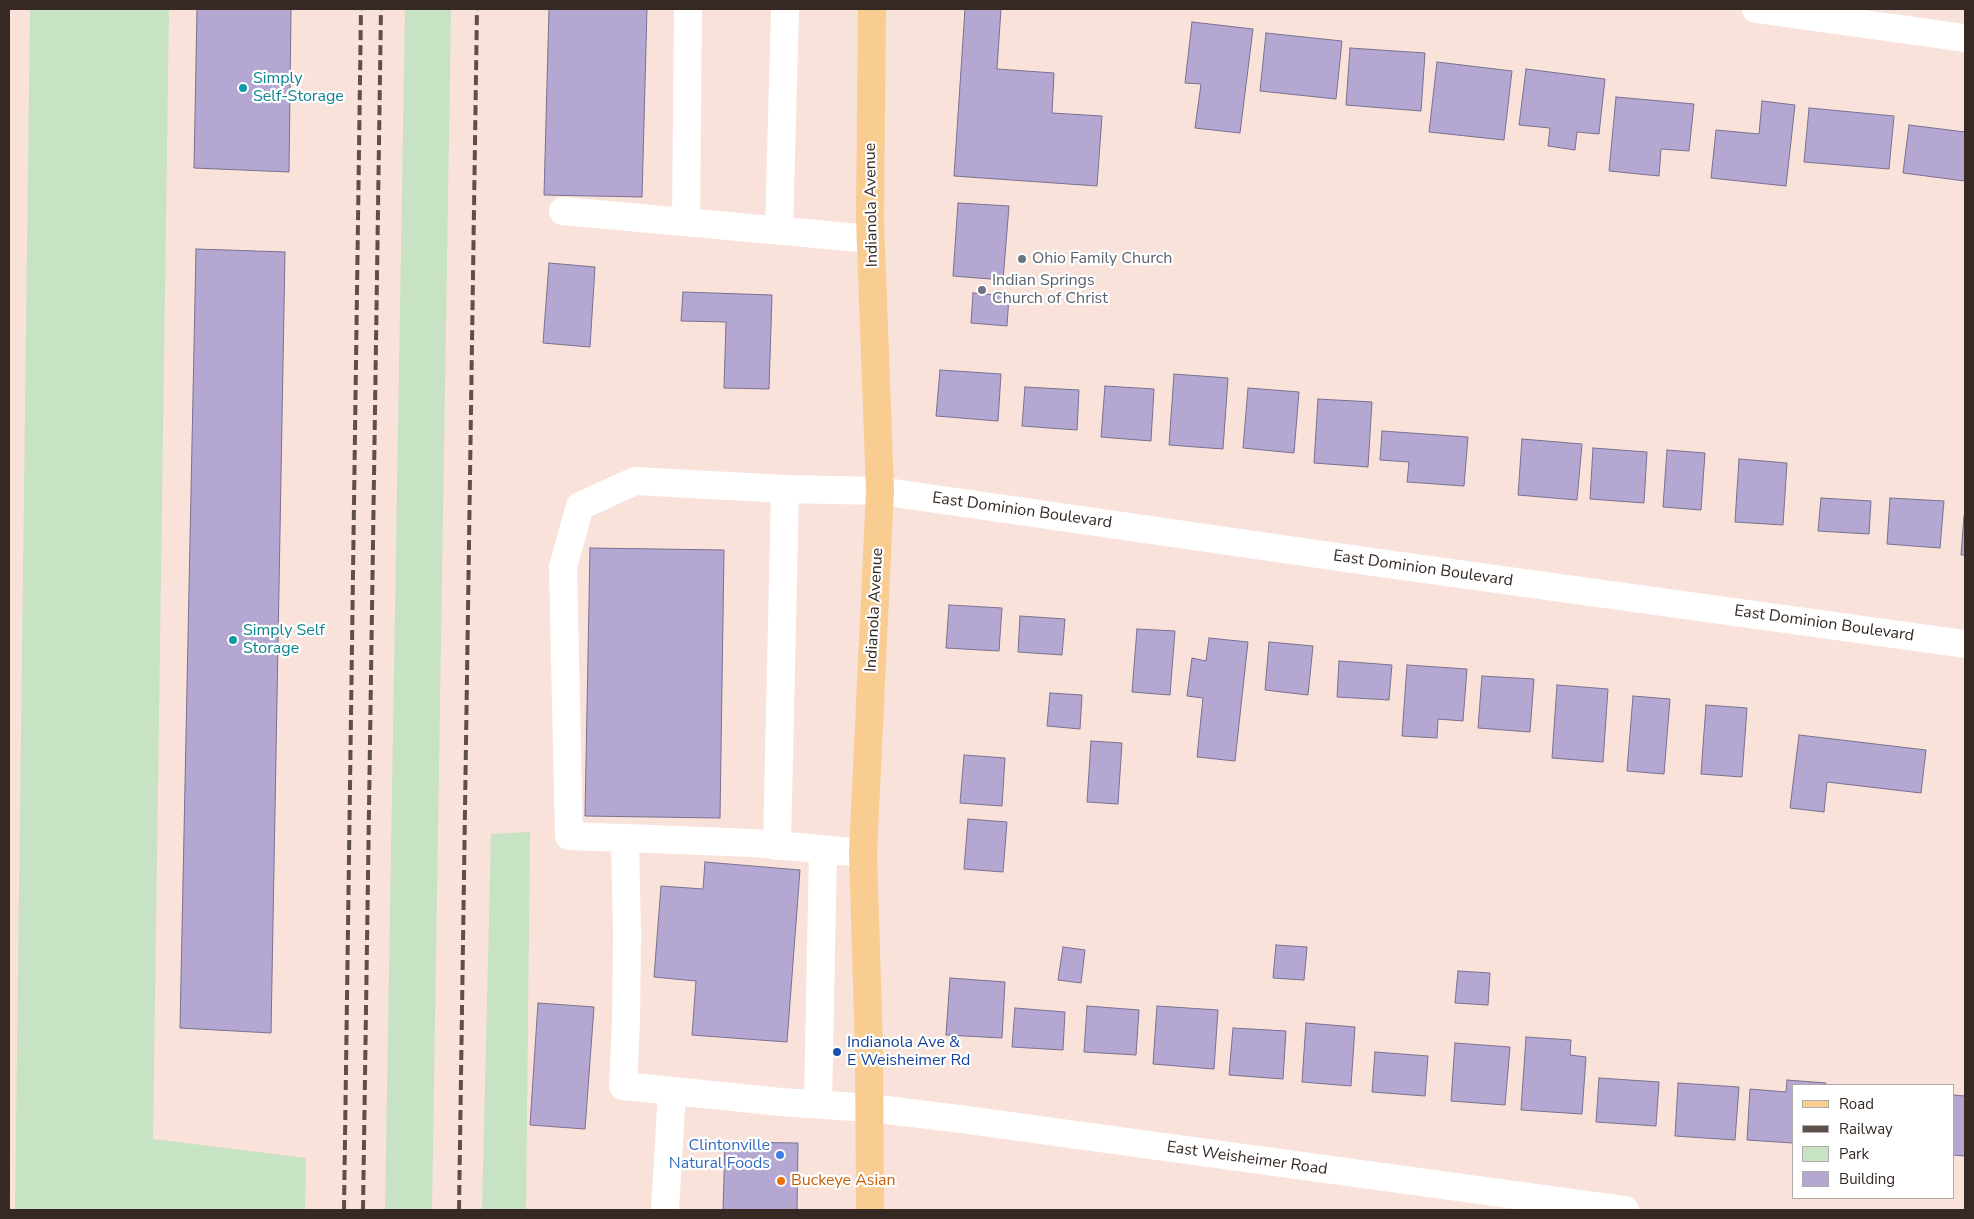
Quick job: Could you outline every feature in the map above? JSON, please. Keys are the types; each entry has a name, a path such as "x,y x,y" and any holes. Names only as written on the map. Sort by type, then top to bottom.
{"main road":[{"name":"Indianola Avenue","path":"870,1210 870,1108 863,853 880,491 871,238 872,9"}],"street":[{"path":"686,222 688,9"},
{"path":"779,230 785,9"},
{"path":"1756,9 1965,38"},
{"path":"563,211 871,238"},
{"name":"East Dominion Boulevard","path":"624,838 569,836 563,567 580,506 635,481 785,489 880,491 1965,644"},
{"path":"777,846 785,489"},
{"path":"624,838 753,843 863,853"},
{"name":"East Weisheimer Road","path":"624,838 627,945 623,1086 870,1108 1625,1210"},
{"path":"818,1104 823,850"},
{"path":"665,1210 672,1091"}],"green space":[{"path":"30,9 169,9 153,1139 306,1158 305,1210 15,1210"},
{"path":"405,9 451,9 432,1210 385,1210"},
{"path":"530,832 526,1210 482,1210 491,834"}],"building":[{"name":"Simply Self-Storage","path":"197,9 291,9 289,172 194,168"},
{"path":"549,9 647,9 642,197 544,195"},
{"path":"965,9 1001,9 997,69 1054,73 1052,113 1102,116 1097,186 954,176"},
{"path":"1192,22 1253,29 1240,133 1195,128 1201,84 1185,83"},
{"path":"1266,33 1342,41 1336,99 1260,91"},
{"path":"1350,48 1425,53 1421,111 1346,105"},
{"path":"1437,62 1512,71 1504,140 1429,132"},
{"path":"1526,69 1605,79 1599,134 1577,132 1575,150 1548,146 1550,128 1519,125"},
{"path":"1616,97 1694,104 1689,151 1661,149 1659,176 1609,171"},
{"path":"1762,101 1795,105 1786,186 1711,178 1716,130 1759,134"},
{"path":"1809,108 1894,116 1889,169 1804,162"},
{"path":"1909,125 1965,132 1965,181 1903,173"},
{"path":"958,203 1009,206 1003,280 953,276"},
{"name":"Simply Self Storage","path":"196,249 285,252 271,1033 180,1028"},
{"path":"549,263 595,267 590,347 543,343"},
{"path":"683,292 772,295 769,389 724,388 726,322 681,321"},
{"path":"973,293 1009,296 1007,326 971,323"},
{"path":"940,370 1001,374 998,421 936,416"},
{"path":"1174,374 1228,378 1223,449 1169,445"},
{"path":"1105,386 1154,389 1151,441 1101,437"},
{"path":"1025,387 1079,390 1077,430 1022,426"},
{"path":"1248,388 1299,392 1294,453 1243,448"},
{"path":"1318,399 1372,402 1368,467 1314,463"},
{"path":"1382,431 1468,437 1464,486 1407,482 1409,462 1380,460"},
{"path":"1522,439 1582,444 1577,500 1518,495"},
{"path":"1593,448 1647,452 1644,503 1590,499"},
{"path":"1667,450 1705,453 1701,510 1663,507"},
{"path":"1739,459 1787,463 1783,525 1735,522"},
{"path":"1821,498 1871,501 1869,534 1818,531"},
{"path":"1890,498 1944,501 1940,548 1887,544"},
{"path":"1964,516 1965,555 1961,555"},
{"path":"590,548 724,550 720,818 585,816"},
{"path":"949,605 1002,608 999,651 946,648"},
{"path":"1020,616 1065,619 1062,655 1018,652"},
{"path":"1137,629 1175,631 1170,695 1132,692"},
{"path":"1209,638 1248,642 1235,761 1197,757 1203,698 1187,696 1192,658 1206,661"},
{"path":"1269,642 1313,646 1308,695 1265,690"},
{"path":"1339,661 1392,665 1389,700 1337,697"},
{"path":"1407,665 1467,669 1463,721 1438,719 1437,738 1402,736"},
{"path":"1482,676 1534,679 1530,732 1478,728"},
{"path":"1557,685 1608,689 1603,762 1552,758"},
{"path":"1050,693 1082,695 1080,729 1047,726"},
{"path":"1633,696 1670,699 1664,774 1627,771"},
{"path":"1706,705 1747,708 1742,777 1701,774"},
{"path":"1799,735 1926,750 1921,793 1827,782 1824,812 1790,808"},
{"path":"1091,741 1122,743 1118,804 1087,802"},
{"path":"964,755 1005,758 1002,806 960,803"},
{"path":"968,819 1007,822 1003,872 964,869"},
{"path":"705,862 800,870 787,1042 692,1035 696,981 654,977 661,886 703,889"},
{"path":"1276,945 1307,947 1304,980 1273,978"},
{"path":"1063,947 1085,950 1081,983 1058,980"},
{"path":"1458,971 1490,973 1488,1005 1455,1003"},
{"path":"950,978 1005,982 1002,1038 946,1035"},
{"path":"538,1003 594,1007 585,1129 530,1125"},
{"path":"1087,1006 1139,1010 1136,1055 1084,1052"},
{"path":"1157,1006 1218,1010 1214,1069 1153,1064"},
{"path":"1015,1008 1065,1012 1063,1050 1012,1047"},
{"path":"1306,1023 1355,1027 1351,1086 1302,1082"},
{"path":"1233,1028 1286,1031 1283,1079 1229,1075"},
{"path":"1526,1037 1571,1040 1570,1055 1586,1057 1582,1114 1521,1110"},
{"path":"1455,1043 1510,1047 1505,1105 1451,1101"},
{"path":"1375,1052 1428,1056 1425,1096 1372,1092"},
{"path":"1599,1078 1659,1082 1656,1126 1596,1122"},
{"path":"1787,1080 1826,1083 1792,1084 1792,1143 1747,1140 1750,1089 1786,1092"},
{"path":"1678,1083 1739,1087 1735,1140 1675,1136"},
{"path":"1954,1095 1965,1096 1965,1156 1954,1155"},
{"path":"725,1142 798,1143 797,1210 723,1210"}],"railway":[{"path":"344,1210 361,9"},
{"path":"363,1210 381,9"},
{"path":"459,1210 477,9"}],"place":[{"name":"Simply Self-Storage","path":"243,88"},
{"name":"Ohio Family Church","path":"1022,259"},
{"name":"Indian Springs Church of Christ","path":"982,290"},
{"name":"Simply Self Storage","path":"233,640"},
{"name":"Indianola Ave & E Weisheimer Rd","path":"837,1052"},
{"name":"Clintonville Natural Foods","path":"780,1155"},
{"name":"Buckeye Asian","path":"781,1181"}]}
